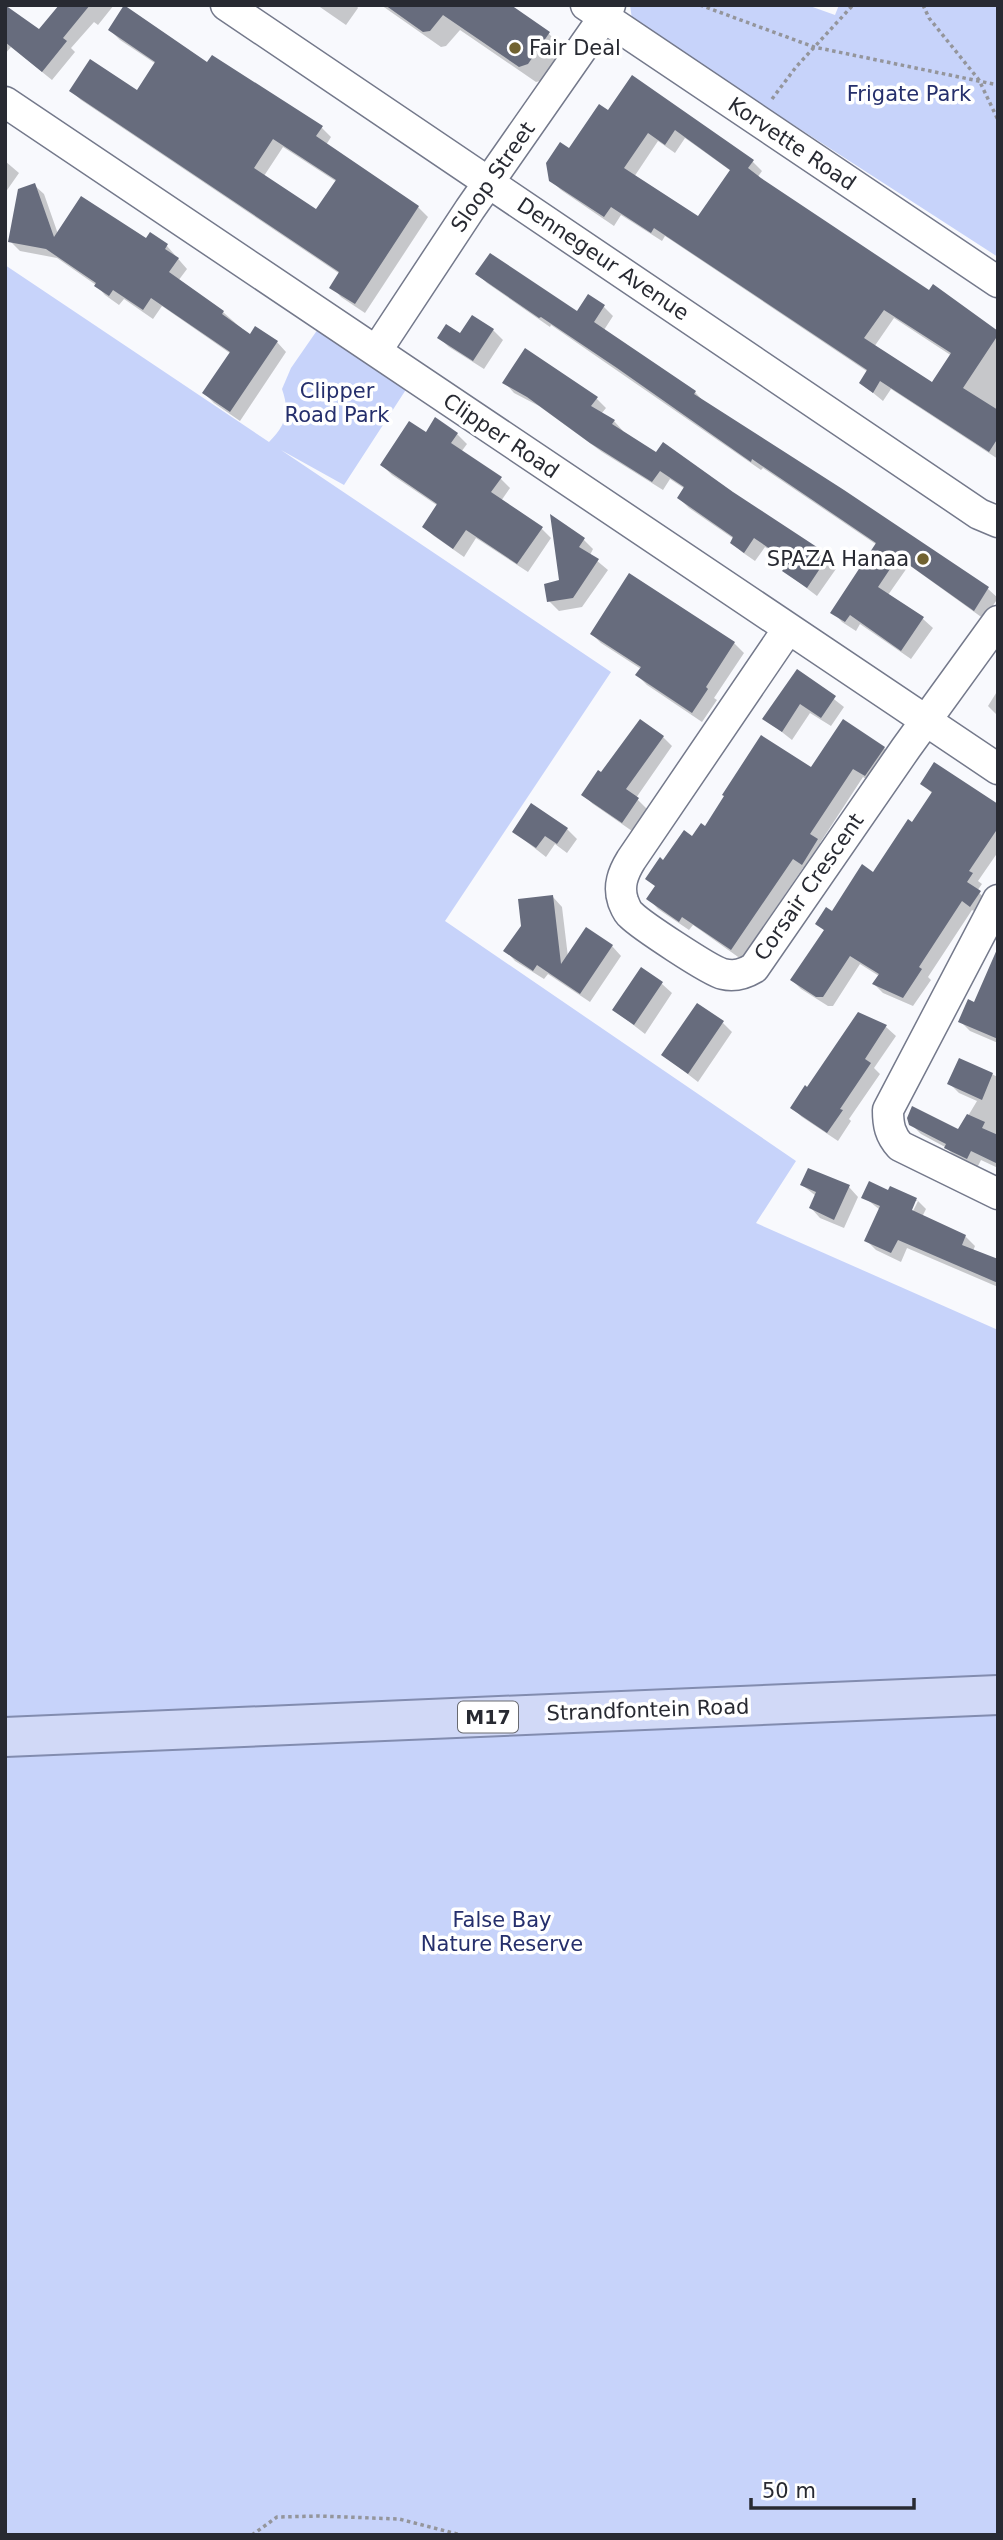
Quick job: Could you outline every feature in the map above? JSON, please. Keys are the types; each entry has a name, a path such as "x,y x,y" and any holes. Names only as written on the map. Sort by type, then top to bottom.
{"main road":[{"name":"Strandfontein Road","path":"5,1737 998,1695"}],"street":[{"name":"Dennegeur Avenue","path":"226,5 992,523"},
{"name":"Sloop Street","path":"377,350 600,9"},
{"name":"Korvette Road","path":"600,9 757,120 998,282"},
{"name":"Clipper Road","path":"5,102 998,769"},
{"name":"Corsair Crescent","path":"788,629 623,873 622,899 631,915 709,969 733,976 754,968 998,621"},
{"path":"998,900 887,1110 893,1138 900,1146 998,1194"}],"path":[{"path":"700,5 814,47 998,85"},
{"path":"757,120 796,67 853,5"},
{"path":"923,5 929,18 979,80 998,120"},
{"path":"251,2535 277,2517 318,2516 399,2519 461,2535"}],"green space":[{"name":"Frigate Park","path":"630,5 807,5 835,15 839,5 998,5 998,257 642,27 632,19"},
{"name":"False Bay Nature Reserve","path":"5,265 269,442 285,418 286,405 282,389 291,368 318,329 407,388 344,485 281,450 611,672 445,921 796,1161 756,1223 998,1330 998,2535 5,2535"}],"building":[{"path":"5,5 39,29 59,5 90,5 63,38 67,41 42,72 5,42"},
{"path":"124,5 207,62 212,55 323,126 316,136 419,206 355,304 329,288 339,272 69,91 90,59 137,90 155,62 108,30","holes":["273,139 336,180 316,209 254,168"]},
{"name":"Fair Deal","path":"385,5 511,5 550,32 528,64 519,67 443,15 430,31 423,32"},
{"path":"632,75 754,160 748,168 761,178 929,290 933,284 998,331 963,388 998,410 998,438 989,452 880,381 873,393 859,383 867,370 654,228 651,233 611,207 604,217 549,181 546,163 560,142 569,148 599,104 608,110","holes":["675,130 730,170 698,216 624,168 648,133 665,145","884,310 951,353 932,382 864,338"]},
{"path":"35,183 54,237 81,196 146,238 150,232 168,244 165,249 179,258 169,272 224,311 222,314 250,334 255,326 278,341 230,412 202,393 230,352 151,298 143,310 113,290 109,296 94,286 96,283 46,249 8,242 18,189"},
{"path":"490,253 577,311 588,294 605,305 594,322 696,391 694,394 989,587 974,611 898,557 878,587 924,617 901,651 850,615 845,622 830,613 876,543 752,459 751,462 617,368 475,274"},
{"path":"472,315 494,329 473,361 437,338 446,324 460,333"},
{"path":"525,348 598,397 591,406 615,420 612,424 656,452 663,442 829,555 807,588 782,571 789,562 754,538 744,553 730,543 733,537 677,498 684,487 660,471 652,482 502,383"},
{"path":"435,417 458,433 451,443 502,477 491,492 543,527 517,564 466,530 453,549 422,527 437,504 380,465 409,421 426,432"},
{"path":"550,514 585,538 579,547 599,559 573,598 547,602 544,584 559,580"},
{"path":"629,573 735,642 692,713 635,675 641,667 590,634"},
{"path":"797,669 836,696 821,718 800,704 782,732 762,719"},
{"path":"640,719 664,736 626,789 639,798 622,823 581,795"},
{"path":"843,719 885,747 865,776 853,769 810,834 818,839 802,865 793,859 731,950 682,917 679,922 646,899 655,886 645,879 660,857 663,860 684,830 692,836 701,823 705,826 761,735 811,767"},
{"path":"934,762 998,804 998,828 969,871 973,873 967,882 981,891 970,907 962,901 919,967 922,969 903,998 872,984 879,974 850,956 823,997 816,997 790,980 824,930 815,924 826,907 832,911 862,864 873,872 908,819 912,822 932,792 920,784"},
{"path":"531,803 568,828 557,844 545,836 536,848 512,832"},
{"path":"553,895 561,964 586,927 613,945 580,994 537,965 533,971 503,951 521,926 518,899"},
{"path":"998,947 998,1039 958,1022 968,999 974,1002"},
{"path":"641,967 663,982 634,1025 612,1010"},
{"path":"697,1003 724,1021 688,1074 661,1055"},
{"path":"858,1012 887,1025 865,1059 871,1063 827,1133 790,1108"},
{"path":"959,1058 993,1073 982,1100 947,1084"},
{"path":"912,1106 958,1129 967,1114 985,1122 982,1128 998,1135 998,1164 971,1151 967,1159 944,1148 946,1144 909,1125 907,1118"},
{"path":"808,1168 850,1185 834,1220 809,1208 816,1192 800,1185"},
{"path":"869,1181 888,1190 890,1186 917,1198 912,1210 966,1235 962,1245 998,1259 998,1283 898,1240 891,1253 864,1241 880,1206 861,1198"}],"place":[{"name":"Fair Deal","path":"515,48"},
{"name":"SPAZA Hanaa","path":"923,559"}],"park label":[{"name":"Clipper Road Park","path":"337,403"}]}
